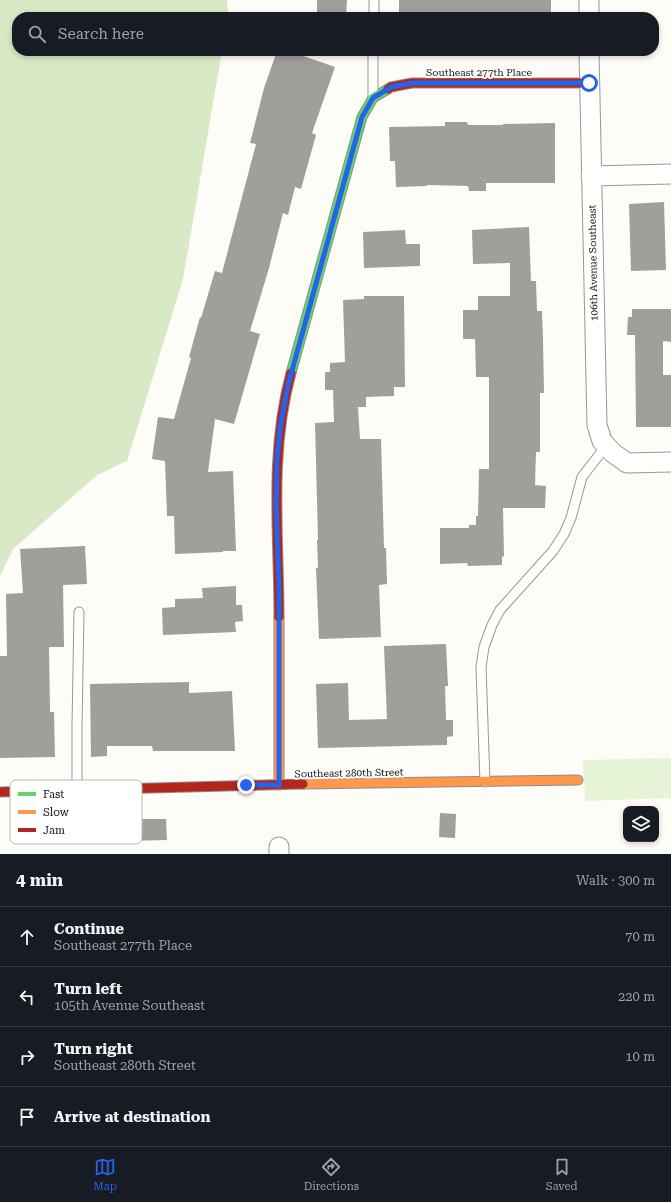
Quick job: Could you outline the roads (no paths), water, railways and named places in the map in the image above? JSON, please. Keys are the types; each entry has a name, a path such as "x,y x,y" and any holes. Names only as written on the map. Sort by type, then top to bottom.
{"street":[{"path":"589,0 589,12"},
{"name":"106th Avenue Southeast","path":"589,56 596,425 602,442 613,454 627,463 671,462"},
{"name":"Southeast 277th Place","path":"373,98 391,87 412,83 589,83"},
{"path":"279,785 279,596 276,504 277,458 281,422 288,385 362,117 373,98"},
{"path":"591,176 671,174"},
{"name":"Southeast 280th Street","path":"142,788 578,780"},
{"name":"Southeast 280th Street","path":"0,792 10,792"}],"lane":[{"path":"374,0 374,12"},
{"path":"373,56 373,98"},
{"path":"485,782 481,667 484,647 492,625 500,610 553,551 564,534 571,518 582,476 606,446"},
{"path":"77,780 76,726 79,612"}]}
